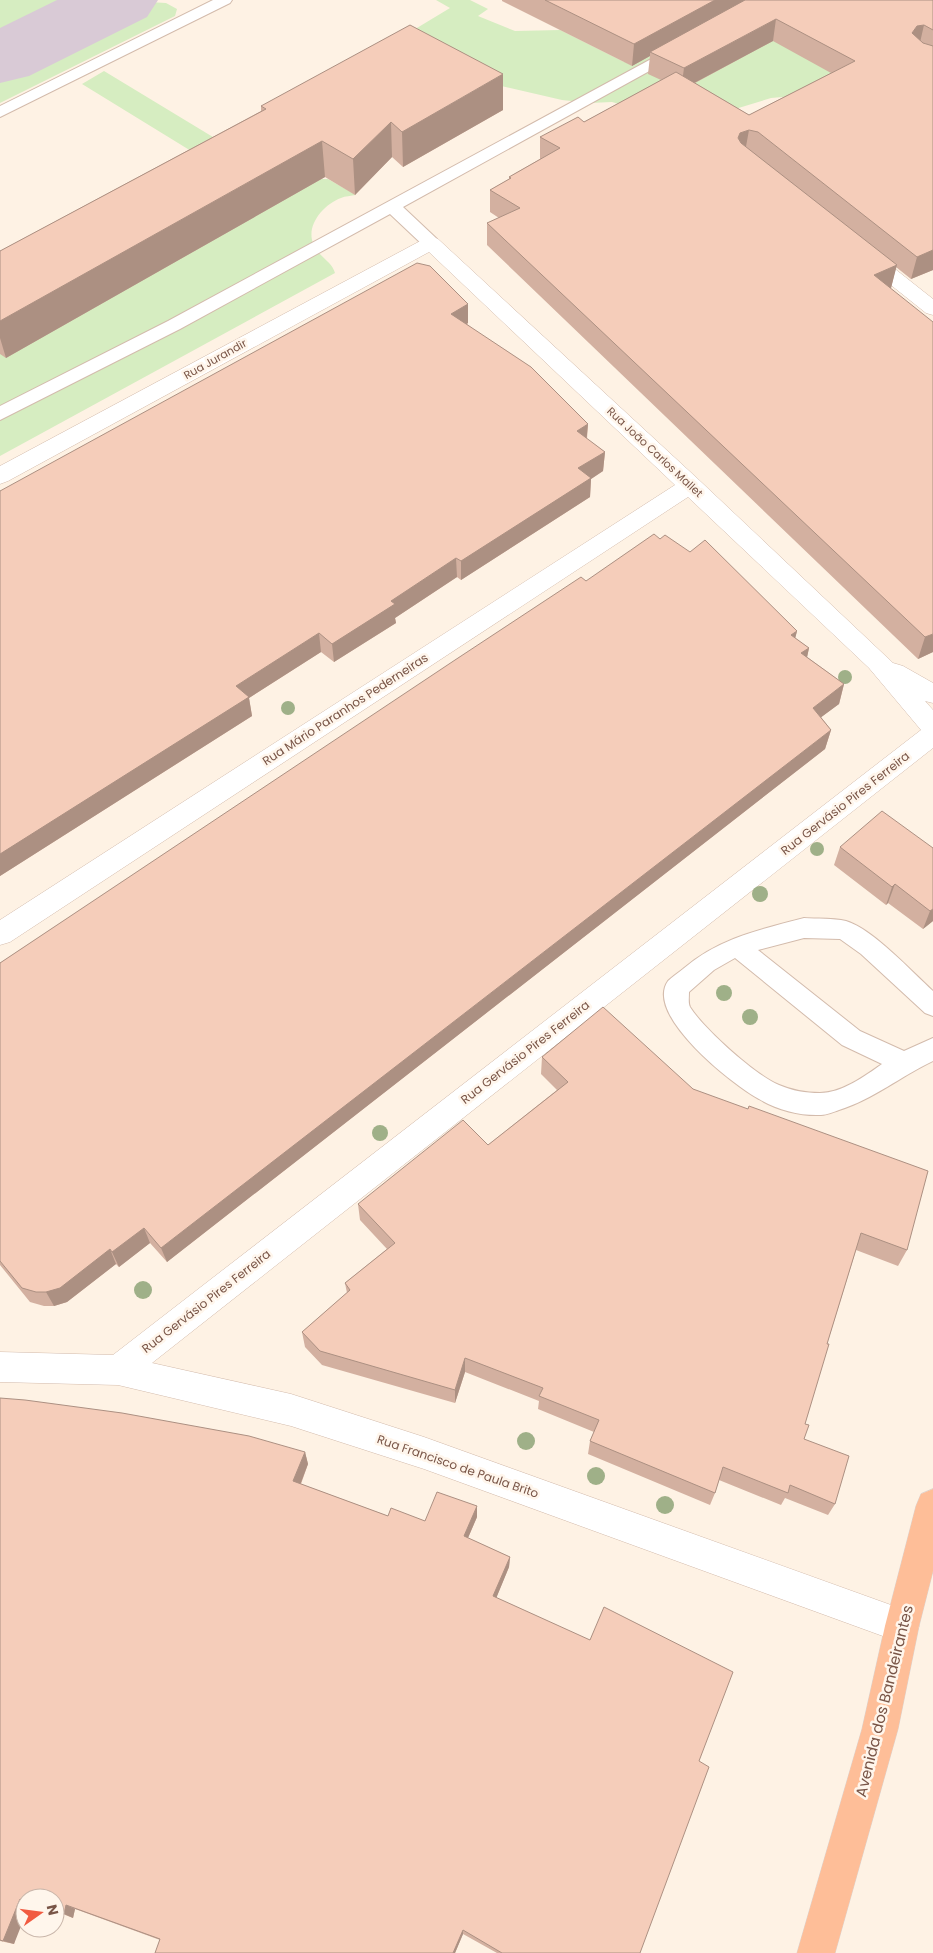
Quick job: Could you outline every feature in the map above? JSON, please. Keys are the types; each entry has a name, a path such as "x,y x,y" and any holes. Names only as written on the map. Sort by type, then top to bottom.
{"highway":[{"name":"Avenida dos Bandeirantes","path":"816,1953 880,1730 902,1626 933,1506"}],"street":[{"path":"846,240 933,309"},
{"name":"Rua Jurandir","path":"0,476 431,243"},
{"name":"Rua João Carlos Mallet","path":"431,243 878,662 933,727"},
{"name":"Rua Mário Paranhos Pederneiras","path":"0,934 691,485"},
{"name":"Rua João Carlos Mallet","path":"878,662 933,694"},
{"name":"Rua Gervásio Pires Ferreira","path":"118,1370 933,734"},
{"name":"Rua Francisco de Paula Brito","path":"0,1367 118,1370 291,1410 424,1453 902,1626"}],"lane":[{"path":"0,112 225,0"},
{"path":"0,414 174,325 690,43"},
{"path":"392,206 431,243"},
{"path":"933,1006 869,947 844,930 804,928 737,946 706,963 677,988 677,1008 700,1037 728,1063 768,1092 796,1104 824,1104 852,1095 876,1083 904,1063 933,1049"},
{"path":"737,946 851,1038 904,1063"}],"green space":[{"path":"0,0 94,0 0,46"},
{"path":"436,0 470,0 488,9 478,16 515,31 560,30 624,62 851,0 907,37 794,96 771,98 732,110 636,109 612,102 590,103 562,100 475,80 402,37 450,8"},
{"path":"149,2 166,3 177,9 175,16 0,103 0,73 129,9"},
{"path":"104,71 241,154 222,170 82,84"},
{"path":"276,179 328,179 356,195 343,197 328,205 314,222 312,229 311,236 315,248 331,265 335,273 0,456 0,354"}],"building":[{"path":"545,0 715,0 634,44"},
{"path":"745,0 933,0 933,30 924,25 917,26 912,33 923,43 933,46 933,250 917,257 758,132 749,130 740,133 738,138 741,143 897,265 874,275 933,322 933,634 925,637 487,223 520,208 490,190 560,148 540,137 578,117 584,122 676,72 749,115 855,61 776,19 684,68 650,52"},
{"path":"410,25 503,74 402,132 391,122 353,159 322,141 0,321 0,251 266,109 261,106"},
{"path":"417,263 430,266 468,304 451,314 531,367 588,424 577,431 605,452 578,468 591,478 461,561 456,558 391,601 395,604 332,644 319,633 236,686 249,697 0,854 0,491"},
{"path":"654,534 660,539 665,535 690,552 705,540 797,631 791,635 809,648 801,653 844,684 813,708 831,730 161,1248 144,1228 112,1252 110,1249 60,1288 46,1292 36,1292 22,1288 0,1261 0,963 581,577 586,581"},
{"path":"882,811 933,848 933,909 930,911 895,884 892,887 840,847"},
{"path":"603,1007 693,1089 748,1109 749,1106 928,1171 907,1250 861,1233 827,1344 829,1344 805,1424 809,1425 804,1439 849,1456 835,1504 790,1485 788,1493 723,1467 715,1493 590,1441 599,1420 539,1396 543,1388 465,1358 455,1390 320,1351 302,1332 350,1290 345,1283 395,1243 358,1204 463,1120 488,1145 568,1082 542,1057"},
{"path":"0,1398 122,1413 249,1436 305,1452 293,1481 388,1516 391,1508 425,1521 437,1492 477,1506 464,1536 510,1557 493,1596 590,1640 604,1607 733,1672 699,1761 709,1767 640,1953 502,1953 463,1930 453,1953 155,1953 160,1939 66,1905 65,1910 65,1888 15,1888 15,1911 3,1941 0,1940"}],"taxiway":[{"path":"0,59 119,0"}]}
